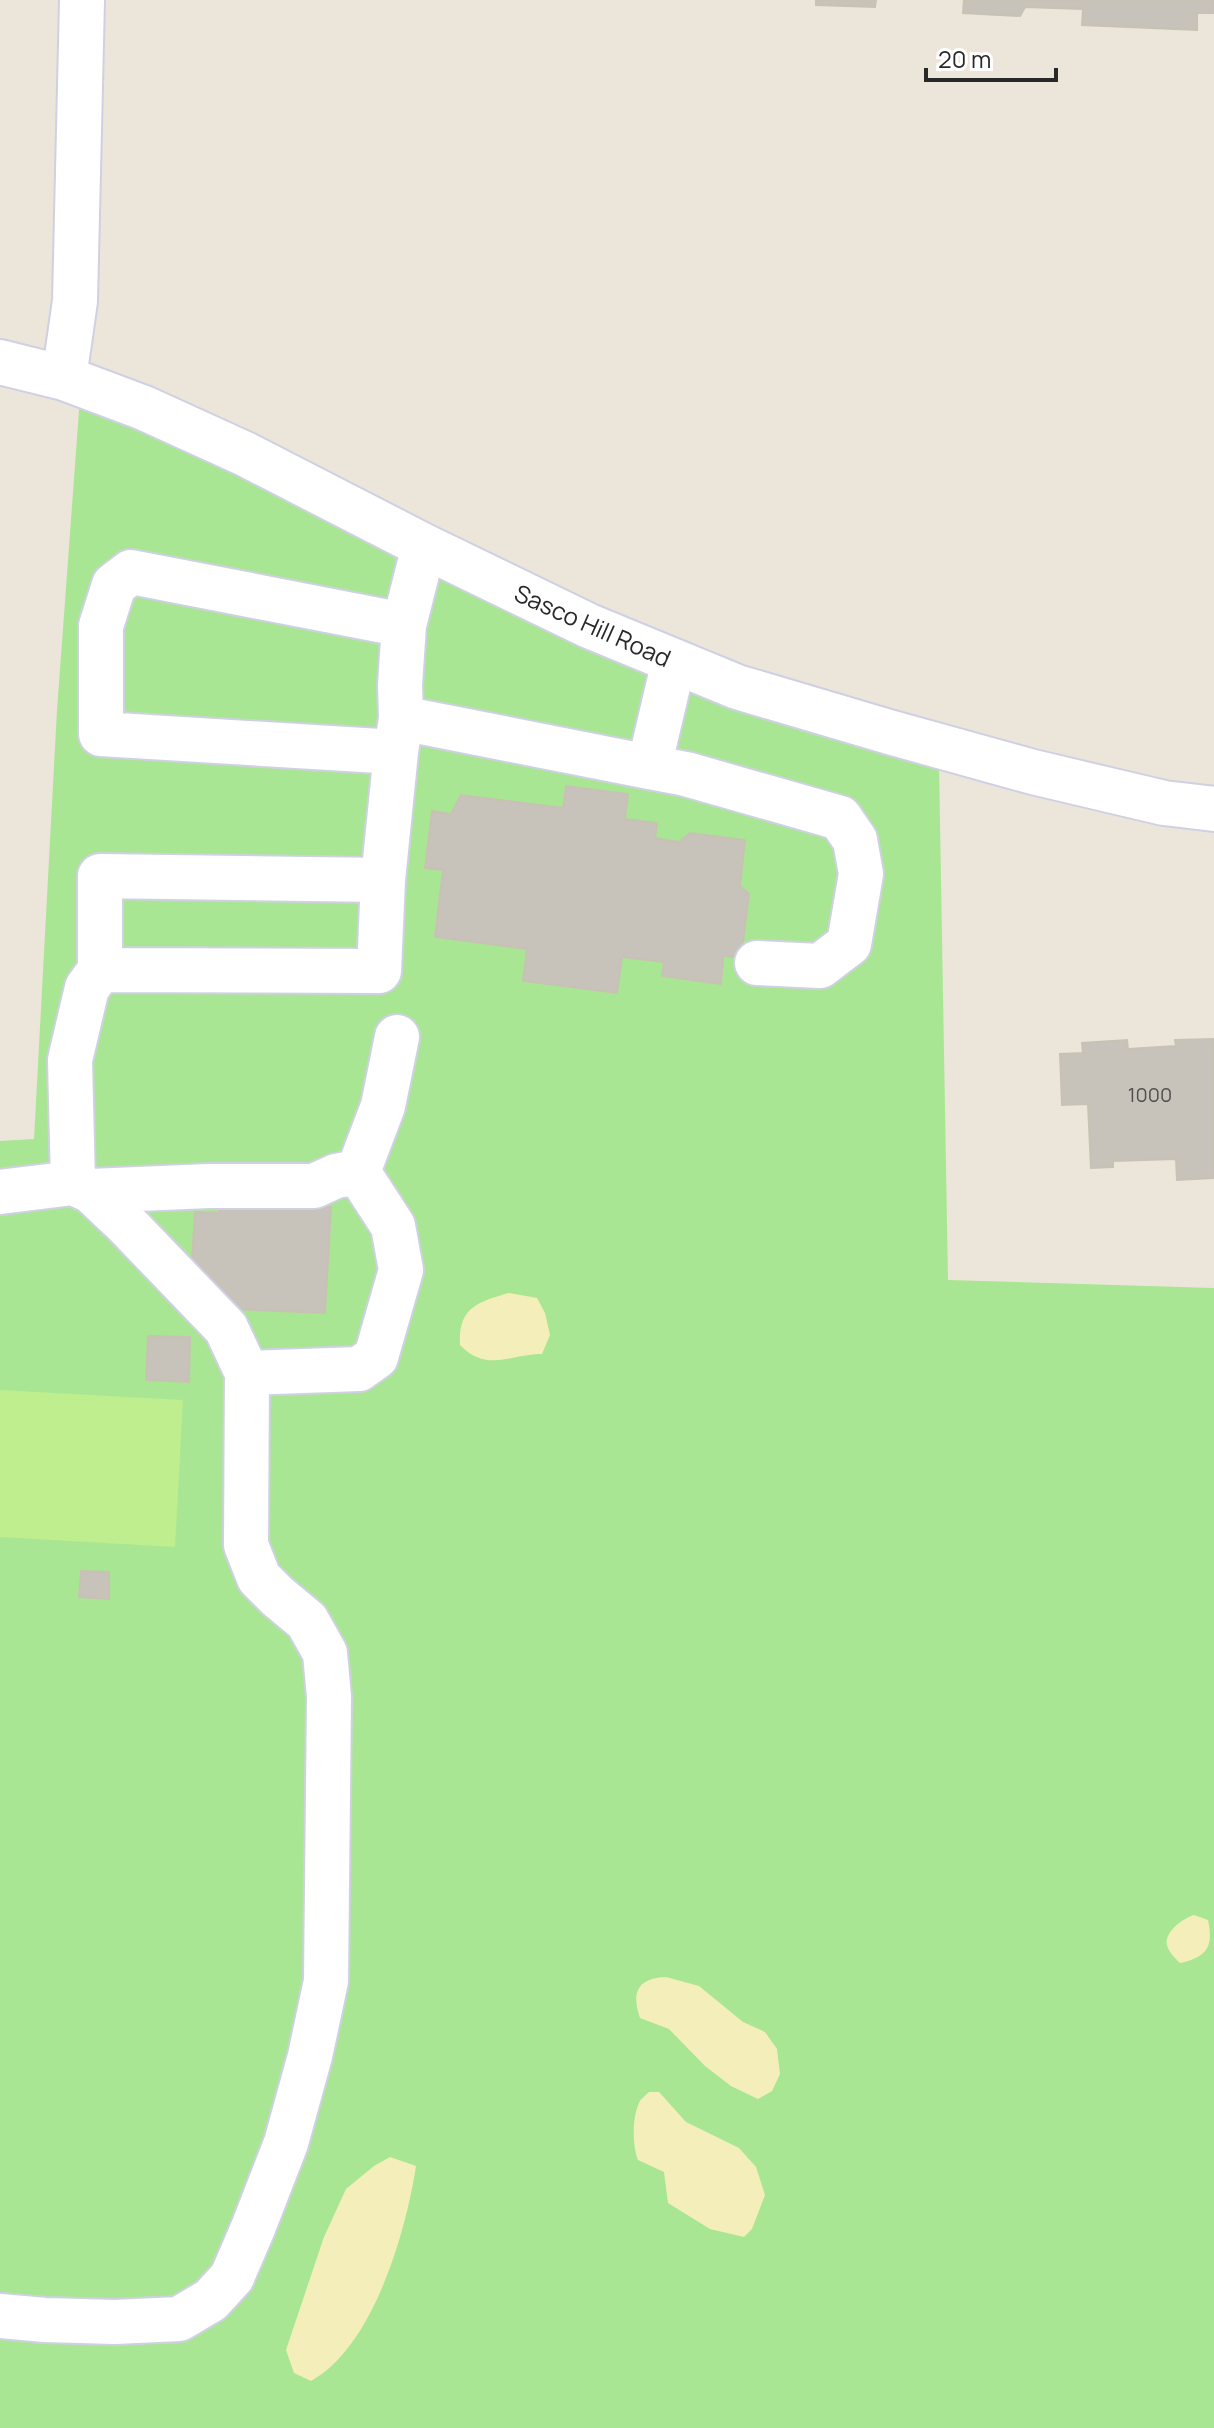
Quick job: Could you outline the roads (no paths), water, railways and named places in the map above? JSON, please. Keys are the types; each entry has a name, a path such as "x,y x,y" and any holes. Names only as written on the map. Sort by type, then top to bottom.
{"street":[{"path":"64,378 75,301 82,0"},
{"name":"Sasco Hill Road","path":"0,362 64,378 144,408 245,454 589,626 737,687 991,761 1164,803 1214,809"},
{"path":"100,970 379,971 383,880 398,735 404,625 424,546"},
{"path":"404,625 131,572 114,585 101,626 101,734 398,735 649,767 686,774 840,818 855,840 861,874 849,944 820,966 757,963"},
{"path":"649,767 674,661"},
{"path":"0,2316 115,2322 179,2319 211,2300 232,2277 286,2143 310,2056 326,1981 329,1697 325,1653 307,1621 259,1578 246,1545 247,1373 226,1328 125,1223 82,1187 70,1060 87,988 100,970 100,876 383,880"},
{"path":"358,1172 383,1106 397,1037"},
{"path":"0,1192 82,1187 314,1186 336,1176 358,1172"},
{"path":"247,1373 359,1369 376,1357 401,1270 393,1226 358,1172"}]}
